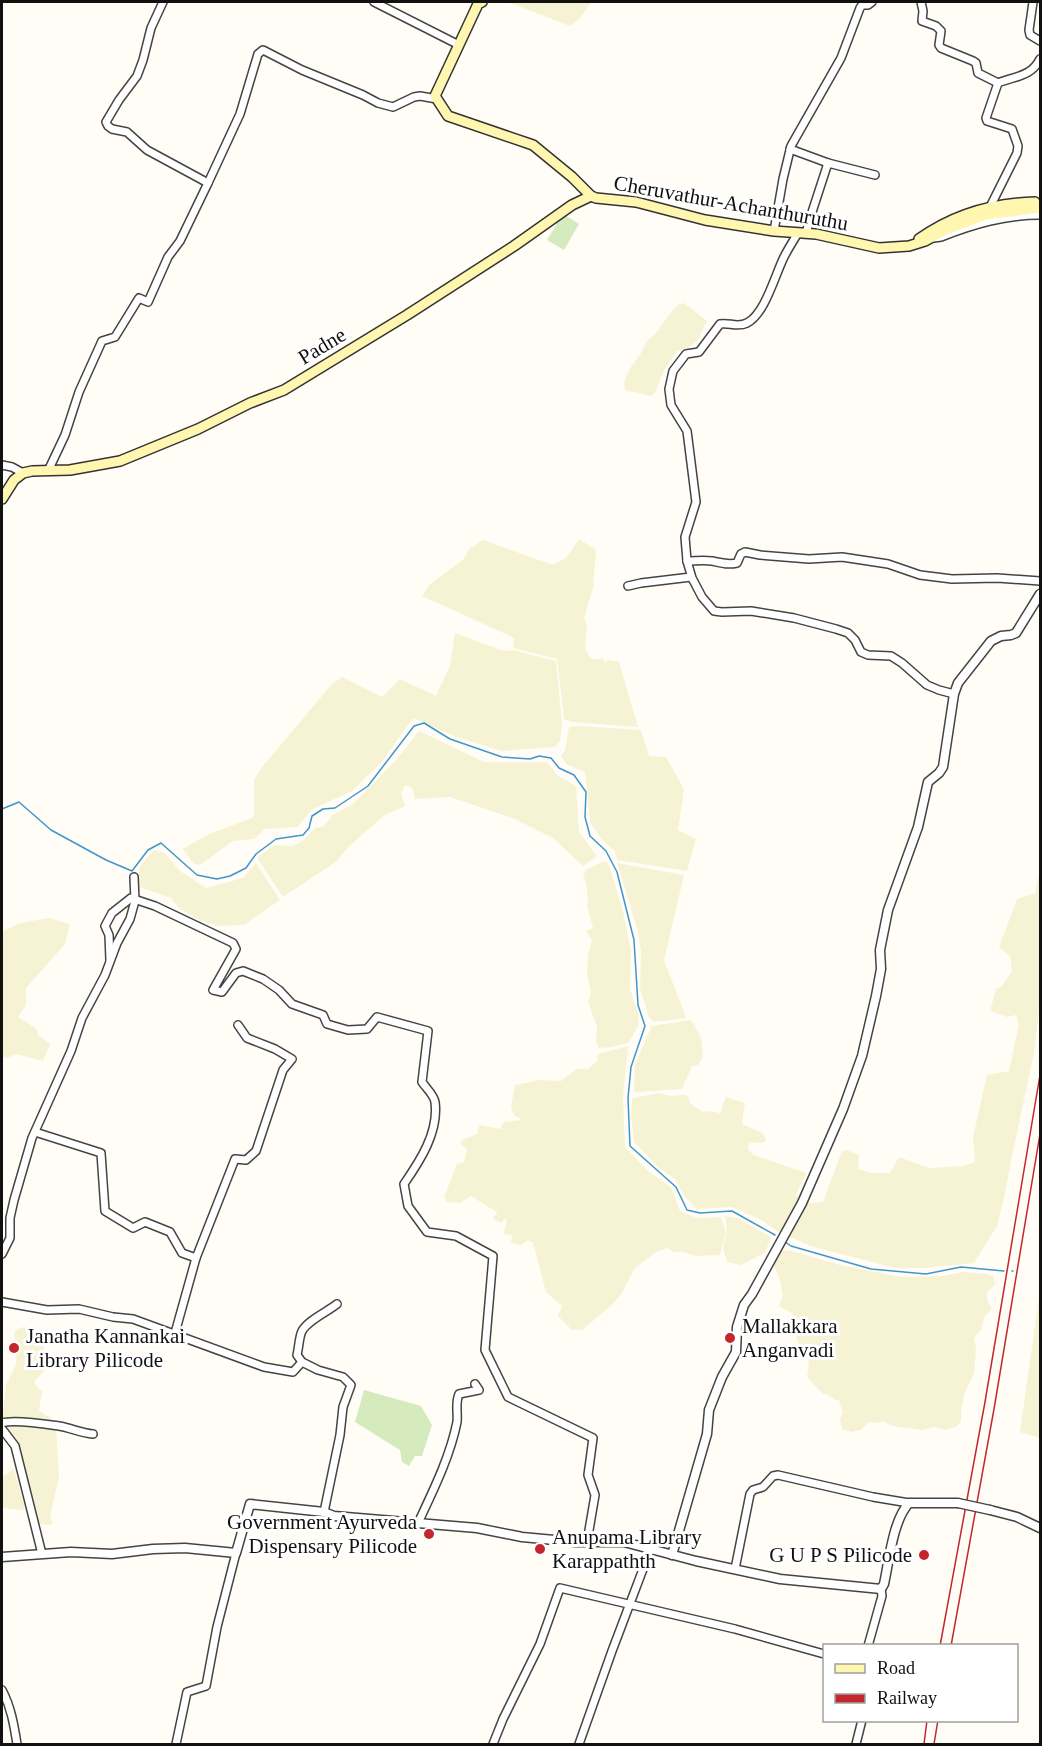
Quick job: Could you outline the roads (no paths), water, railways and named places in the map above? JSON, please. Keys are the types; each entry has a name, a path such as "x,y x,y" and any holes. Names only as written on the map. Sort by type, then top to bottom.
{"main road":[{"path":"437,99 435,96 478,4 482,2"},
{"name":"Cheruvathur-Achanthuruthu","path":"437,99 447,116 533,145 591,196 636,202 705,220 802,233 879,248 909,246 986,215 1041,208"},
{"name":"Padne","path":"23,473 70,470 120,461 284,390 408,315 572,205 591,196"},
{"path":"909,246 936,226 959,216 990,207 1041,202"},
{"path":"2,499 14,480 23,473"}],"street":[{"path":"163,2 151,28 144,60 137,76 106,122 112,129 127,132 147,150 208,183"},
{"path":"374,2 459,45"},
{"path":"774,231 790,149 841,57 860,8 862,5 873,2"},
{"path":"921,2 922,21 941,30 940,48 976,63 978,74 998,83 1030,73 1041,59"},
{"path":"1033,2 1030,35 1041,41"},
{"path":"48,471 65,435 79,392 102,341 115,337 139,298 148,302 168,257 180,242 240,114 258,54 263,50 269,52 302,70 363,95 378,104 393,107 420,96 437,99"},
{"path":"990,207 1017,153 1018,146 1012,129 989,122 986,118 998,83"},
{"path":"790,149 828,163 875,175"},
{"path":"828,163 813,209 802,233 785,255 763,306 756,316 747,323 739,325 720,324 699,352 686,354 673,371 669,389 671,405 687,431 696,490 696,502 685,537 687,561 691,576 702,597 714,611 751,611 836,628 848,633 855,640 861,652 868,655 891,656 927,685 954,694"},
{"path":"929,238 941,237 986,221 1008,216 1041,215"},
{"path":"2,465 23,473"},
{"path":"687,561 737,563 741,554 745,552 809,559 842,557 888,564 920,575 952,579 997,578 1041,582"},
{"path":"628,586 691,576"},
{"path":"672,1555 707,1434 709,1410 722,1377 736,1352 737,1327 744,1305 802,1203 843,1109 862,1056 876,996 880,950 888,910 912,846 928,782 943,767 954,694 958,683 992,641 1000,636 1016,633 1041,594"},
{"path":"2,1254 10,1238 14,1200 21,1170 35,1132 68,1060 82,1018 130,919 135,900 134,877"},
{"path":"110,960 109,935 105,926 112,913 131,898 155,906 233,943 236,949 213,990 222,992 236,974 243,971 263,979 279,990 292,1004 323,1015 327,1024 348,1030 367,1029 377,1017 428,1030 422,1082 435,1100 434,1123 421,1160 404,1184 408,1206 427,1232 456,1236 493,1257 484,1350 507,1397 593,1437 588,1475 595,1495 587,1542"},
{"path":"175,1334 196,1258 236,1159 246,1160 256,1151 283,1070 292,1059 275,1049 247,1038 238,1025"},
{"path":"35,1132 101,1153 105,1211 133,1228 145,1222 170,1232 182,1253 196,1258"},
{"path":"2,1226 10,1229"},
{"path":"2,1302 47,1310 79,1308 113,1317 133,1319 264,1367 293,1372 302,1362"},
{"path":"324,1512 340,1434 343,1407 351,1385 343,1377 318,1370 302,1362 297,1354 301,1332 309,1323 337,1304"},
{"path":"418,1523 434,1491 447,1454 457,1420 456,1400 459,1394 478,1390 475,1384"},
{"path":"2,1423 9,1421 62,1426 93,1434"},
{"path":"2,1429 15,1446 42,1554"},
{"path":"735,1569 750,1494 753,1490 763,1487 772,1476 778,1475 909,1503 957,1503 1017,1517 1041,1528"},
{"path":"869,1644 898,1523 909,1503"},
{"path":"176,1744 187,1692 206,1686 217,1627 250,1504 324,1512 334,1516 477,1528 522,1537 587,1542 624,1542 780,1579 881,1589"},
{"path":"2,1557 71,1552 112,1554 185,1548 236,1553"},
{"path":"579,1744 651,1548"},
{"path":"493,1744 540,1644 560,1588 735,1629 823,1653"},
{"path":"2,1690 14,1725 17,1744"},
{"path":"856,1744 862,1722"}],"waterway":[{"path":"2,809 19,802 51,830 106,860 132,871 148,850 161,843 197,875 217,879 230,876 246,868 256,854 276,839 303,835 309,828 312,816 323,809 335,808 368,786 414,726 424,723 450,739 502,757 551,758 559,768 574,775 586,792 585,817 590,836 606,851 617,872 634,940 638,1005 645,1026 631,1067 628,1098 630,1146 676,1187 687,1210 700,1213 732,1211 775,1235"},
{"path":"785,1242 791,1246 871,1269 926,1274 961,1267 1004,1271"}],"railway":[{"path":"940,1644 985,1402 1040,1075"},
{"path":"951,1644 1040,1134"},
{"path":"924,1744 927,1722"},
{"path":"934,1744 938,1722"}],"place":[{"name":"Mallakkara Anganvadi","path":"730,1338"},
{"name":"Janatha Kannankai Library Pilicode","path":"14,1348"},
{"name":"Government Ayurveda Dispensary Pilicode","path":"429,1534"},
{"name":"Anupama Library Karappathth","path":"540,1549"},
{"name":"G U P S Pilicode","path":"924,1555"}]}
